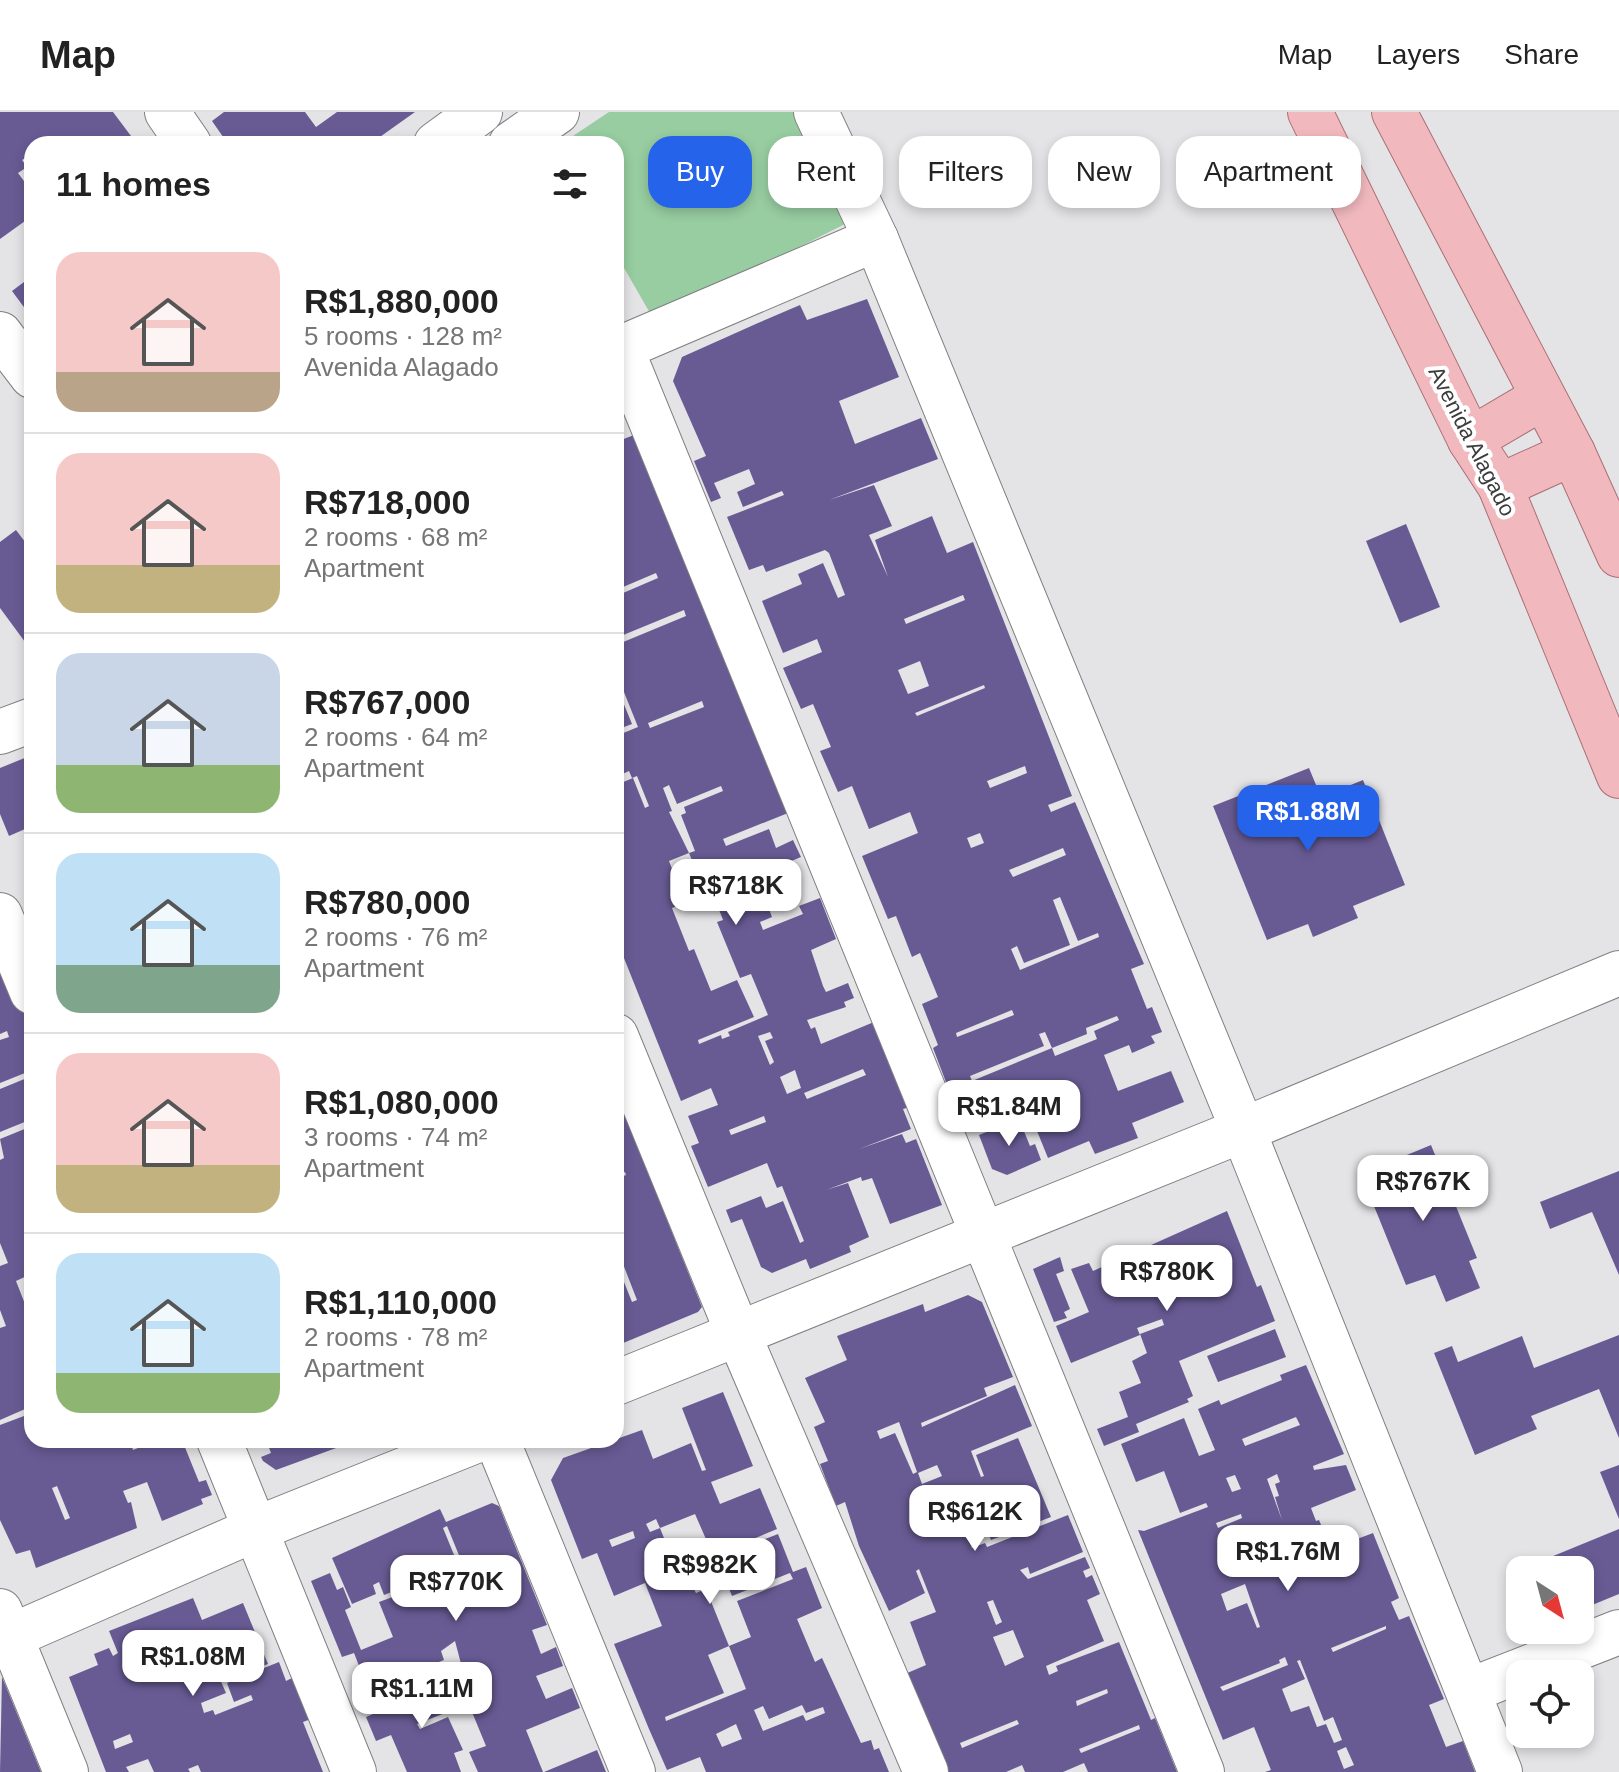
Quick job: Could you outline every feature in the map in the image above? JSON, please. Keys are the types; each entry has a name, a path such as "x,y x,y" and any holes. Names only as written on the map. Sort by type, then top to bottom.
{"main road":[{"name":"Avenida Alagado","path":"1310,112 1470,440 1500,486 1619,776"},
{"path":"1394,112 1573,453 1619,555"},
{"path":"1470,440 1543,397"},
{"path":"1500,486 1573,453"}],"street":[{"path":"167,112 184,136"},
{"path":"447,136 480,112 496,136"},
{"path":"522,136 557,112"},
{"path":"819,113 876,239 1243,1130 1500,1772"},
{"path":"624,342 876,239"},
{"path":"626,393 985,1234 1202,1772"},
{"path":"0,732 24,723"},
{"path":"0,915 24,973"},
{"path":"624,1380 737,1331 1243,1130 1619,973"},
{"path":"624,1056 737,1331 926,1772"},
{"path":"222,1448 354,1772"},
{"path":"66,1772 3,1629 458,1448"},
{"path":"500,1448 633,1772"},
{"path":"1468,1691 1619,1632"}],"green space":[{"path":"609,112 796,112 809,136 768,136 768,208 849,208 855,219 654,320 624,268 624,136 573,136"}],"building":[{"path":"0,112 113,112 131,136 24,136 24,169 18,173 24,181 24,222 0,239"},
{"path":"224,112 305,112 316,127 337,112 415,112 381,136 222,136 212,121"},
{"path":"24,282 24,307 12,291"},
{"path":"867,299 899,377 839,401 855,444 921,418 938,459 829,500 874,485 892,526 869,535 888,577 875,540 932,516 947,553 973,542 1072,796 1048,805 1051,812 1075,802 1144,964 1131,969 1147,1009 1152,1007 1162,1032 1151,1036 1155,1043 1132,1053 1129,1045 1104,1055 1118,1091 1171,1071 1184,1102 1132,1123 1138,1138 1095,1154 1089,1141 1048,1158 1024,1099 1015,1103 1011,1093 986,1104 995,1125 978,1132 959,1086 949,1090 933,1048 938,1045 922,1004 938,997 920,953 912,957 896,916 888,919 862,856 918,833 910,812 869,829 852,786 838,792 820,751 831,747 813,704 801,709 783,668 822,652 817,639 783,653 762,601 802,584 798,574 823,563 838,598 845,595 829,553 825,550 766,572 763,565 749,570 727,517 784,495 782,491 743,507 737,492 755,484 749,469 714,483 721,498 711,502 694,461 706,456 673,381 682,357 800,305 807,320","holes":["963,595 965,600 906,624 904,619","920,661 929,686 908,694 898,670","984,685 985,688 917,716 915,713","1025,766 1027,773 990,788 987,781","980,833 984,843 971,848 967,838","1063,848 1066,855 1013,877 1009,870","1060,897 1078,941 1098,933 1099,937 1020,970 1011,949 1017,946 1024,963 1070,945 1053,900","1012,1010 1014,1015 957,1037 956,1033","1117,1016 1119,1020 1094,1031 1097,1039 1055,1056 1052,1048 1087,1034 1086,1028","1045,1032 1052,1048 972,1081 970,1076 1044,1046 1039,1034"]},
{"path":"634,435 705,601 701,603 718,646 793,811 723,839 726,846 769,829 776,848 793,840 801,857 770,870 778,891 764,896 772,917 760,922 763,930 803,914 799,906 820,898 836,939 811,950 823,986 826,992 848,983 854,998 844,1002 846,1007 807,1020 811,1029 815,1027 821,1044 874,1022 910,1107 903,1109 911,1129 859,1149 902,1134 906,1143 916,1139 942,1205 890,1224 872,1178 862,1181 861,1177 826,1190 848,1183 869,1237 849,1246 851,1252 810,1269 806,1259 772,1273 761,1267 742,1219 731,1223 726,1210 761,1196 766,1208 783,1201 800,1243 804,1241 782,1186 777,1188 767,1163 708,1187 691,1146 699,1143 688,1116 718,1105 711,1088 681,1101 624,958 624,782 633,778 645,808 649,806 637,776 632,778 629,771 624,773 624,733 638,727 624,692 624,642 686,616 684,610 624,635 624,593 658,578 656,573 624,587 624,439","holes":["702,701 704,707 650,728 648,723","669,785 677,804 721,786 723,791 684,807 686,813 681,815 695,851 689,853 669,812 672,811 663,788","689,853 712,909 718,907 723,920 717,922 740,978 751,974 768,1015 728,1032 730,1036 722,1039 721,1035 699,1044 698,1040 754,1017 737,980 711,991 694,949 689,951 672,908 685,903 669,861","770,1032 773,1038 765,1041 774,1062 770,1065 758,1036","863,1069 866,1075 807,1099 804,1093","795,1070 801,1088 787,1094 780,1077","764,1116 766,1122 731,1135 729,1130"]},
{"path":"1406,524 1440,607 1400,623 1366,541"},
{"path":"16,530 24,540 24,641 0,608 0,542"},
{"path":"624,704 632,724 624,727"},
{"path":"24,758 24,829 9,836 0,814 0,768"},
{"path":"1309,768 1321,797 1363,780 1405,885 1353,906 1358,918 1313,937 1308,924 1267,940 1213,806"},
{"path":"0,953 24,1012 24,1073 0,1083 0,1040 9,1037 7,1031 0,1034"},
{"path":"24,1079 24,1122 0,1132 0,1089"},
{"path":"624,1096 668,1203 661,1205 702,1307 698,1312 624,1343 624,1282 632,1302 637,1300 624,1267"},
{"path":"1019,1119 1030,1146 1035,1144 1041,1160 1007,1175 992,1169 979,1135"},
{"path":"24,1129 24,1277 16,1281 24,1302 24,1410 0,1420 0,1328 6,1326 0,1310 0,1266 8,1263 0,1243 0,1160 4,1158 0,1139"},
{"path":"1431,1145 1477,1258 1469,1261 1480,1288 1446,1302 1435,1275 1406,1285 1361,1174"},
{"path":"1619,1171 1619,1275 1592,1212 1550,1229 1540,1202"},
{"path":"1227,1211 1257,1287 1261,1285 1275,1321 1179,1361 1193,1396 1187,1399 1189,1402 1136,1424 1139,1432 1104,1446 1097,1429 1128,1417 1119,1392 1141,1383 1132,1361 1147,1353 1140,1334 1164,1325 1162,1319 1137,1328 1140,1335 1071,1363 1056,1326 1089,1312 1071,1269 1089,1263 1093,1271"},
{"path":"1060,1257 1064,1271 1056,1274 1070,1309 1064,1312 1067,1318 1054,1322 1033,1269"},
{"path":"968,1295 982,1302 1013,1377 984,1388 987,1396 921,1423 922,1427 1015,1385 1032,1426 971,1451 981,1477 984,1476 976,1455 1018,1438 1051,1517 991,1540 974,1499 950,1509 955,1523 961,1521 972,1548 985,1543 987,1547 1068,1515 1083,1552 1030,1574 1028,1567 1020,1570 1028,1579 1085,1557 1090,1568 1083,1571 1086,1578 1092,1575 1100,1594 1087,1600 1104,1641 1046,1666 1049,1675 1058,1671 1056,1666 1119,1642 1151,1720 1155,1718 1177,1772 1088,1772 1084,1763 1063,1772 1025,1772 1022,1765 1006,1772 943,1772 905,1674 926,1665 910,1622 936,1612 919,1569 916,1571 925,1593 889,1611 859,1546 845,1502 836,1506 820,1464 828,1461 814,1427 825,1422 805,1378 847,1360 837,1336 923,1304 925,1312","holes":["899,1422 917,1472 913,1474 895,1433 880,1439 877,1431","937,1465 942,1476 922,1484 918,1473","993,1600 1002,1622 996,1625 987,1602","1013,1630 1024,1657 1005,1666 993,1637","1107,1689 1108,1693 1077,1706 1076,1701","1017,1720 1019,1724 962,1748 960,1743","1139,1725 1140,1729 1081,1753 1079,1749"]},
{"path":"1275,1329 1286,1357 1218,1382 1207,1356"},
{"path":"1619,1335 1619,1438 1599,1389 1531,1416 1537,1429 1475,1455 1434,1353 1452,1346 1458,1362 1522,1336 1534,1368"},
{"path":"1306,1365 1344,1454 1313,1466 1314,1470 1346,1465 1356,1490 1311,1508 1316,1521 1319,1520 1331,1549 1373,1533 1399,1598 1391,1602 1399,1620 1409,1616 1444,1699 1429,1705 1446,1747 1463,1741 1475,1772 1265,1772 1271,1770 1254,1727 1223,1740 1138,1530 1144,1531 1208,1507 1206,1503 1180,1513 1164,1471 1136,1482 1121,1444 1184,1418 1199,1456 1215,1450 1198,1409 1219,1400 1221,1405 1282,1380 1280,1375","holes":["1296,1417 1300,1425 1245,1446 1242,1439","1277,1474 1280,1482 1275,1484 1279,1496 1275,1497 1282,1520 1267,1479","1235,1475 1241,1489 1232,1492 1226,1478","1241,1514 1242,1518 1218,1528 1216,1523","1245,1584 1260,1627 1257,1628 1247,1603 1227,1611 1221,1594","1386,1626 1386,1629 1333,1652 1331,1648","1285,1657 1288,1665 1223,1691 1220,1687 1280,1663 1279,1660","1300,1660 1324,1721 1333,1717 1342,1740 1334,1743 1326,1724 1317,1727 1309,1706 1291,1712 1282,1689 1305,1679 1297,1661","1346,1747 1354,1765 1344,1769 1337,1751"]},
{"path":"723,1392 753,1466 711,1482 720,1504 760,1488 777,1529 695,1563 704,1583 693,1587 696,1593 706,1589 729,1646 751,1637 737,1601 793,1579 790,1573 732,1596 717,1558 778,1534 793,1572 806,1567 822,1608 797,1619 815,1662 822,1658 861,1743 871,1740 874,1750 879,1748 889,1772 706,1772 700,1757 667,1770 614,1644 662,1626 645,1583 614,1596 597,1553 582,1559 551,1480 563,1458 591,1448 624,1448 624,1436 642,1430 653,1459 691,1443 702,1471 706,1470 682,1408","holes":["695,1514 709,1546 692,1553 695,1563 677,1571 660,1528","656,1519 660,1528 650,1532 646,1524","633,1531 635,1538 612,1547 609,1540","729,1646 746,1689 666,1721 665,1717 724,1693 708,1655","802,1705 806,1713 823,1707 825,1713 806,1721 803,1715 763,1731 754,1710 763,1706 769,1719","736,1724 742,1739 722,1747 716,1734"]},
{"path":"24,1416 24,1448 185,1448 199,1482 206,1480 212,1495 201,1499 203,1504 162,1521 147,1482 123,1491 128,1503 131,1502 137,1528 36,1568 30,1550 16,1554 0,1520 0,1425","holes":["57,1486 70,1518 65,1520 52,1488"]},
{"path":"269,1448 336,1448 276,1470 261,1457 271,1453"},
{"path":"1619,1465 1619,1519 1600,1472"},
{"path":"492,1503 499,1506 547,1625 532,1630 541,1654 556,1647 563,1666 536,1676 546,1699 572,1688 580,1708 526,1730 543,1772 478,1772 469,1752 486,1746 458,1678 464,1675 455,1641 441,1651 444,1660 408,1674 382,1682 378,1670 363,1676 354,1653 342,1657 311,1581 330,1573 337,1590 343,1587 351,1607 345,1610 361,1650 393,1637 379,1602 409,1591 407,1586 384,1595 379,1582 373,1585 376,1594 352,1604 332,1558 440,1509 446,1522","holes":["447,1526 463,1565 459,1567 443,1528"]},
{"path":"1619,1529 1619,1594 1594,1604 1594,1556 1553,1556"},
{"path":"193,1598 202,1620 243,1603 268,1664 225,1680 214,1652 209,1654 226,1693 201,1703 204,1713 213,1710 215,1715 253,1700 251,1695 234,1702 227,1683 279,1662 286,1681 294,1677 311,1719 303,1722 323,1772 201,1772 198,1765 188,1769 190,1772 154,1772 148,1759 126,1767 129,1772 106,1772 69,1677 98,1665 94,1654 109,1648 113,1656 118,1653 109,1631","holes":["130,1734 133,1742 115,1749 113,1741"]},
{"path":"2,1677 41,1772 0,1772"},
{"path":"453,1680 463,1706 417,1724 420,1729 448,1717 463,1750 454,1753 461,1772 407,1772 391,1735 376,1741 366,1717"},
{"path":"597,1750 606,1772 544,1772"}]}
